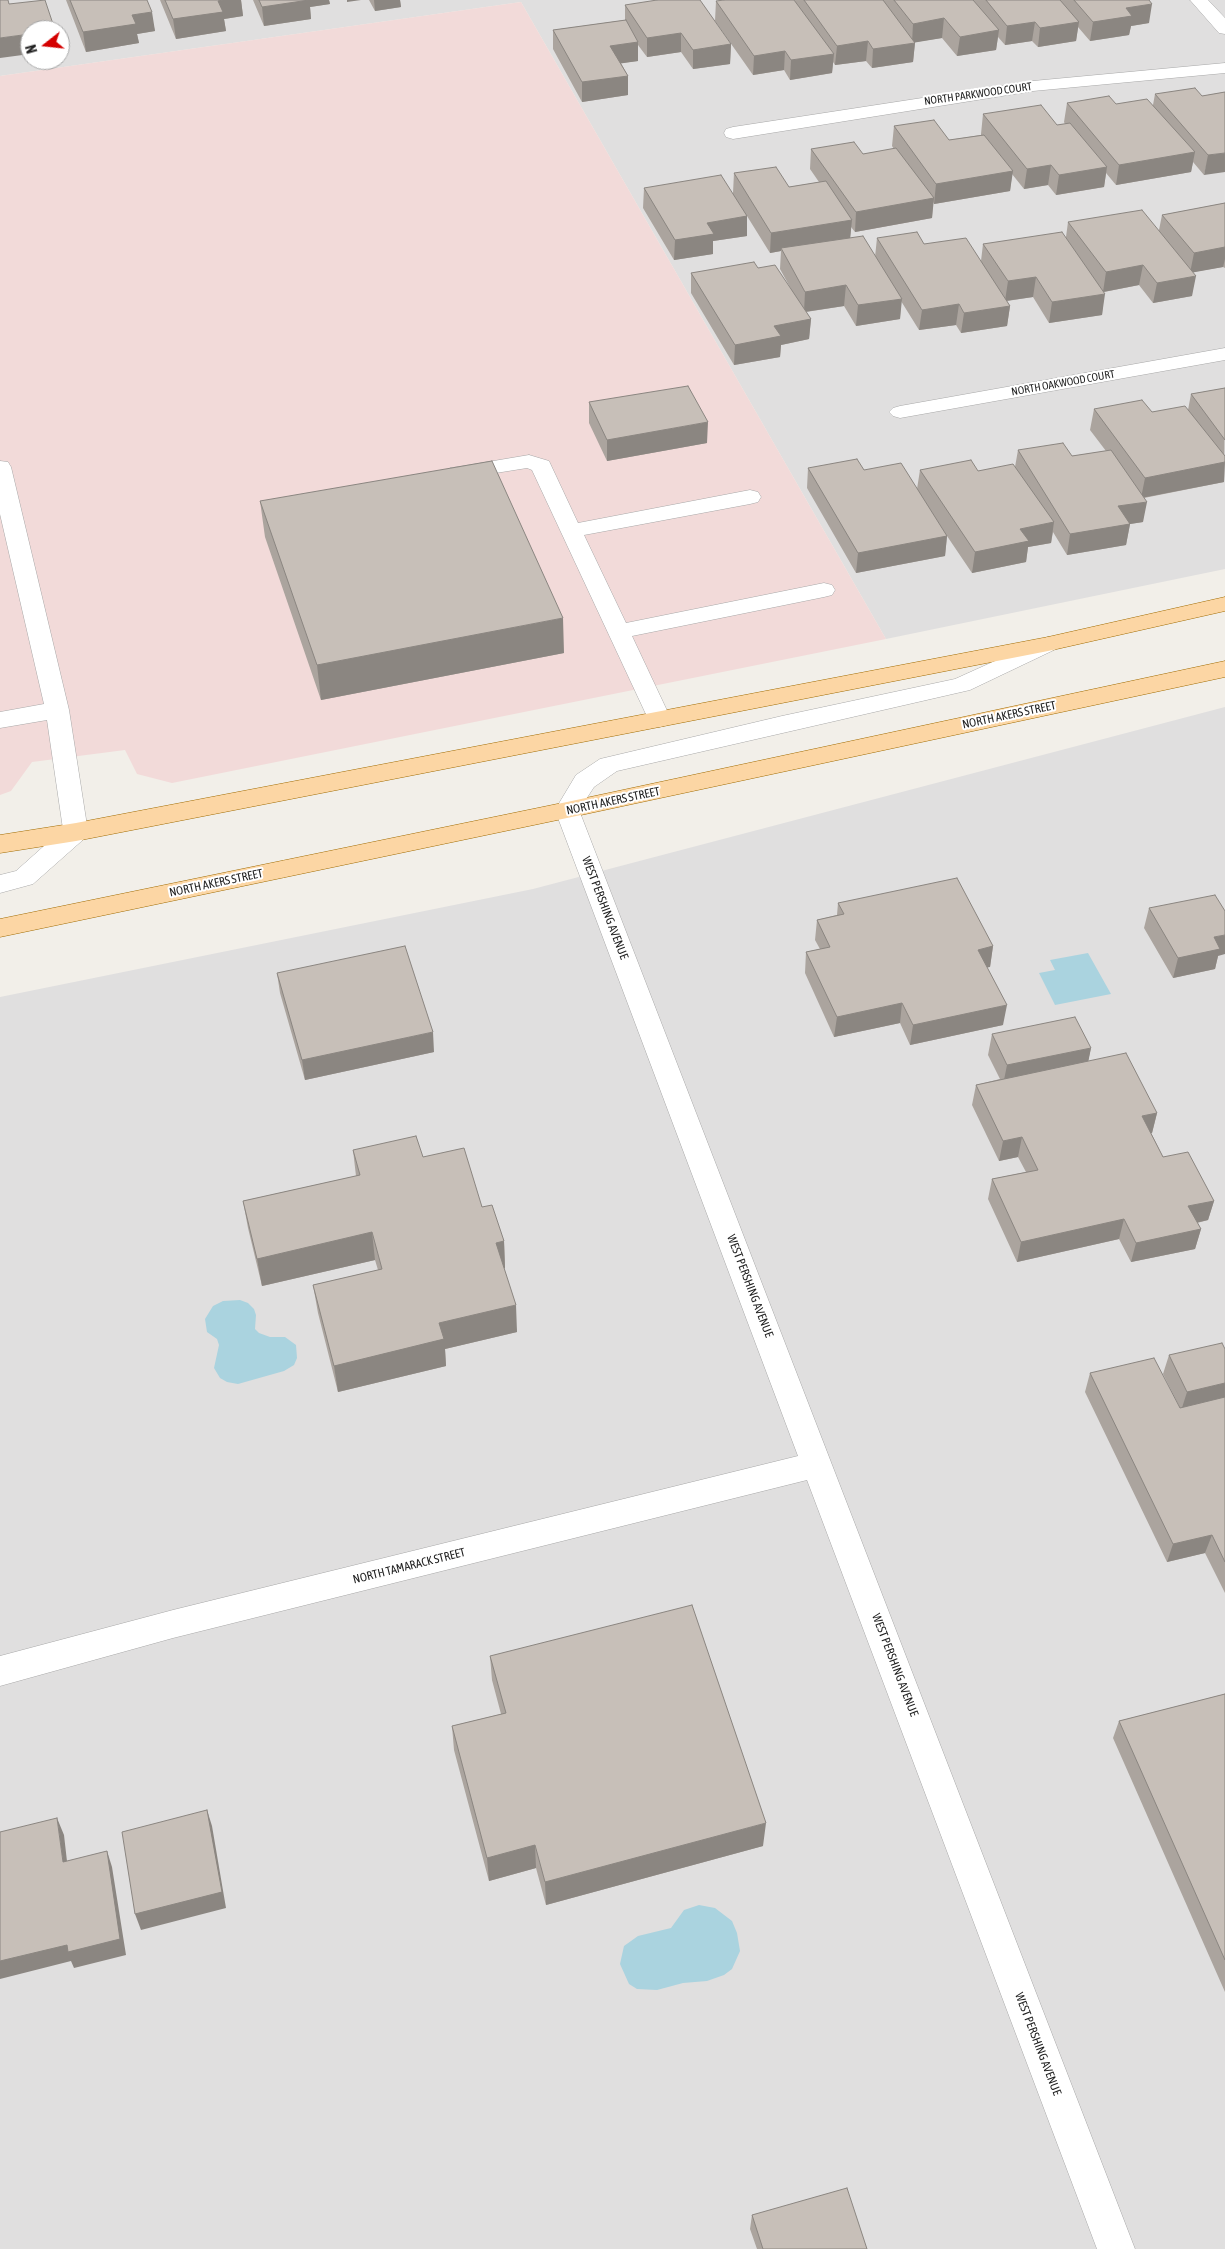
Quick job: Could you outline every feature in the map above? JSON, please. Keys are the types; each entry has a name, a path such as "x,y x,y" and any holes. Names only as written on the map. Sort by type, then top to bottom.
{"main road":[{"path":"0,844 76,832 1048,644 1225,604"},
{"name":"NORTH AKERS STREET","path":"0,928 568,810 1225,669"}],"street":[{"path":"1199,0 1225,28"},
{"name":"NORTH PARKWOOD COURT","path":"733,133 1024,87 1225,68"},
{"name":"NORTH OAKWOOD COURT","path":"900,412 1225,354"},
{"path":"441,476 529,461 541,466 659,718"},
{"path":"0,467 57,710 76,832 24,878 0,884"},
{"path":"571,531 750,497"},
{"path":"618,632 824,590"},
{"path":"568,810 585,781 609,765 782,724 962,685 1048,644"},
{"path":"0,720 57,710"},
{"name":"WEST PERSHING AVENUE","path":"568,810 1116,2249"},
{"name":"NORTH TAMARACK STREET","path":"0,1671 173,1624 818,1464"}],"shaded area":[{"path":"0,0 1225,0 1225,569 886,639 521,2 70,66 70,20 20,20 20,70 42,70 0,76"},
{"path":"521,2 886,639 172,783 137,774 125,750 32,762 11,791 0,795 0,76 42,70 70,70 70,66"},
{"path":"1225,707 1225,2249 0,2249 0,997 533,889"}],"water":[{"path":"1088,953 1111,994 1055,1005 1039,973 1055,970 1050,960"},
{"path":"240,1300 248,1303 254,1309 256,1315 255,1329 259,1333 270,1337 285,1337 296,1345 297,1358 294,1365 284,1371 238,1384 227,1382 220,1378 214,1368 219,1345 217,1339 207,1332 205,1319 213,1306 223,1301"},
{"path":"699,1905 715,1908 732,1921 737,1933 740,1951 732,1969 724,1975 707,1981 683,1983 657,1990 637,1989 629,1984 620,1964 624,1946 638,1936 671,1928 684,1910"}],"building":[{"path":"0,0 8,0 9,4 45,0 52,20 20,20 20,35 0,38"},
{"path":"70,0 147,0 152,12 132,15 136,24 83,32"},
{"path":"165,0 223,0 218,1 223,12 173,19"},
{"path":"259,0 309,0 262,7"},
{"path":"657,0 700,0 731,44 693,50 681,33 647,38 625,5"},
{"path":"794,0 834,54 791,60 785,51 754,56 716,1"},
{"path":"804,0 883,0 915,43 873,49 868,41 837,46"},
{"path":"894,0 973,0 999,30 960,37 944,18 913,24"},
{"path":"986,0 1060,0 1079,22 1040,28 1035,22 1007,26"},
{"path":"1074,0 1149,0 1152,4 1126,8 1132,16 1093,22"},
{"path":"626,20 638,42 610,46 628,76 582,82 553,30"},
{"path":"1195,88 1202,96 1225,92 1225,153 1208,155 1155,94"},
{"path":"1109,96 1116,104 1147,99 1195,152 1119,165 1067,103"},
{"path":"1041,105 1057,125 1070,123 1107,167 1059,175 1051,165 1027,169 983,114"},
{"path":"934,120 949,140 984,135 1013,171 936,184 894,126"},
{"path":"854,142 863,154 896,148 934,198 856,212 811,149"},
{"path":"776,167 789,187 826,181 852,220 771,233 734,173"},
{"path":"721,175 747,216 707,223 714,234 675,240 644,188"},
{"path":"1225,203 1225,247 1194,253 1162,215"},
{"path":"1142,210 1196,276 1157,283 1143,265 1106,272 1068,222"},
{"path":"917,232 924,244 966,238 1010,306 964,313 959,304 922,310 877,238"},
{"path":"1062,232 1105,294 1052,302 1036,277 1008,281 983,244"},
{"path":"863,236 902,299 858,305 846,285 805,292 781,248"},
{"path":"754,262 758,268 775,265 811,319 774,326 781,336 735,345 691,273"},
{"path":"688,386 708,422 607,440 589,402"},
{"path":"1225,388 1225,440 1191,394"},
{"path":"1142,400 1152,412 1185,406 1225,456 1225,462 1145,478 1094,409"},
{"path":"1063,443 1072,456 1111,450 1147,502 1118,506 1130,524 1070,534 1018,450"},
{"path":"857,459 864,470 901,463 947,536 858,553 808,468"},
{"path":"971,460 978,471 1013,464 1054,522 1020,529 1029,541 975,552 920,470"},
{"path":"492,461 563,618 317,665 260,501"},
{"path":"957,878 993,946 978,950 1007,1005 913,1025 902,1003 837,1017 806,952 830,947 817,920 844,914 838,903"},
{"path":"1215,895 1225,911 1225,935 1214,937 1220,949 1178,958 1149,908"},
{"path":"405,946 433,1032 302,1060 277,973"},
{"path":"1075,1017 1091,1048 1007,1065 992,1034"},
{"path":"1126,1053 1157,1113 1142,1116 1163,1157 1188,1152 1214,1201 1188,1206 1201,1229 1136,1243 1124,1219 1021,1242 992,1179 1038,1170 1022,1137 1003,1141 976,1085"},
{"path":"416,1136 423,1157 464,1148 482,1207 492,1205 504,1241 496,1243 516,1305 439,1323 444,1339 334,1366 313,1285 382,1269 372,1232 257,1259 243,1201 360,1175 353,1150"},
{"path":"1222,1343 1225,1349 1225,1383 1187,1392 1169,1355"},
{"path":"1154,1358 1180,1408 1225,1397 1225,1562 1212,1535 1173,1544 1090,1373"},
{"path":"692,1605 766,1823 545,1882 535,1845 487,1858 452,1726 506,1713 490,1656"},
{"path":"1225,1694 1225,1960 1119,1721"},
{"path":"207,1810 222,1892 135,1914 122,1832"},
{"path":"57,1818 63,1862 107,1851 120,1939 68,1952 67,1945 0,1961 0,1832"},
{"path":"847,2188 867,2249 763,2249 752,2215"}]}
